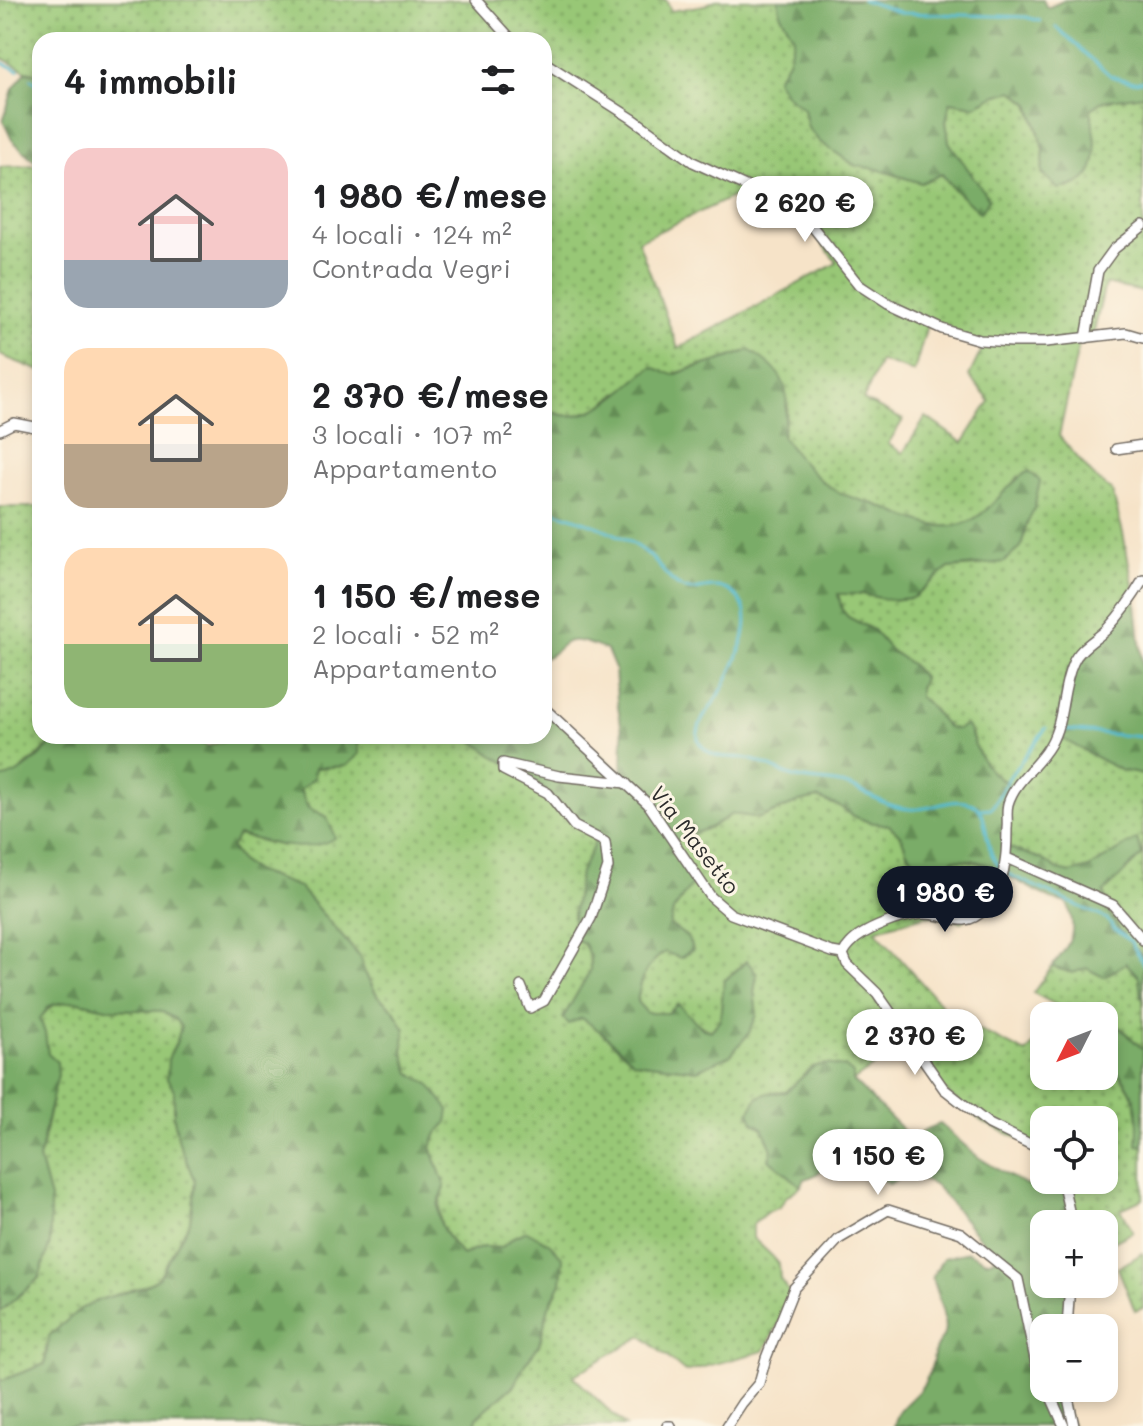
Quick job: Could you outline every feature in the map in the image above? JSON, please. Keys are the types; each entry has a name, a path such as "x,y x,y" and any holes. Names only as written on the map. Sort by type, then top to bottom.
{"street":[{"path":"476,0 505,32"},
{"path":"552,67 693,162 789,206 808,221 859,285 888,304 942,329 980,340 1046,342 1126,333 1143,338"},
{"path":"1086,338 1098,271 1114,249 1143,226"},
{"path":"0,419 32,426"},
{"path":"0,430 14,423"},
{"path":"1116,449 1143,445"},
{"path":"1030,1144 989,1124 944,1089 877,993 847,964 843,954 850,943 866,932 900,918 922,914 965,921 987,907 1002,878 1006,860 1008,805 1021,780 1049,748 1059,727 1073,663 1079,652 1106,629 1133,597 1143,580"},
{"name":"Via Masetto","path":"552,715 648,804 711,897 731,914 843,954"},
{"path":"521,986 530,1008 544,1001 591,918 608,867 605,842 574,826 548,793 503,770 503,763 559,776 626,783"},
{"path":"1006,860 1113,905 1143,940"},
{"path":"727,1426 759,1383 794,1288 839,1239 888,1210 961,1233 1018,1279 1030,1336"},
{"path":"1053,1402 1064,1426"},
{"path":"1069,1402 1074,1426"}],"green space":[{"path":"0,0 666,0 671,11 716,0 778,0 781,15 794,37 788,61 786,95 804,109 808,128 820,142 856,166 877,169 921,183 941,174 979,212 961,161 949,142 946,122 950,102 975,106 1013,91 1029,104 1044,149 1042,172 1091,109 1102,101 1143,95 1143,292 1105,284 1093,336 1080,339 1059,436 1095,478 1112,491 1135,595 1087,752 1120,770 1143,775 1143,957 1120,931 1107,910 1104,891 1142,855 1137,840 1089,868 1071,873 1004,846 1012,786 985,764 971,732 948,728 918,697 923,678 912,665 890,650 873,630 848,617 842,610 838,593 889,600 912,598 949,568 980,566 1021,547 1034,508 1018,477 982,513 968,522 946,526 923,523 838,492 811,472 782,436 788,407 749,350 618,393 597,409 576,415 552,411 552,32 32,32 32,72 0,57","holes":["749,189 781,204 805,222 837,263 678,348 638,241","927,325 984,345 969,376 990,401 963,443 926,417 903,453 888,444 903,420 863,400 880,361 914,372"]},
{"path":"778,0 1043,0 1047,8 1065,0 1143,0 1143,95 1102,101 1091,109 1096,151 1092,171 1077,184 1058,189 1042,173 1044,149 1030,104 1013,91 975,106 950,102 946,122 949,142 989,199 980,213 942,174 921,183 877,169 856,166 820,142 808,128 804,109 786,95 776,79 788,61 794,37 781,15"},
{"path":"26,71 32,72 32,159 12,140 3,121 13,89"},
{"path":"32,165 32,368 0,355 0,167"},
{"path":"749,350 780,376 786,396 782,436 811,472 844,495 923,523 946,526 977,517 1029,471 1040,481 1021,547 1004,562 949,568 912,598 889,600 862,594 838,594 842,610 848,617 873,630 890,650 912,665 923,678 919,697 948,728 957,729 966,725 988,769 1012,786 1004,846 1071,873 1089,868 1137,839 1142,855 1104,892 1107,910 1120,931 1143,957 1143,999 1139,977 1126,963 1104,977 1086,968 1073,973 1052,967 1071,937 1071,913 1067,903 1051,899 972,860 953,859 948,873 941,877 921,868 907,852 901,836 889,825 869,822 818,798 799,802 760,818 732,814 711,827 670,843 694,881 673,911 670,925 687,937 693,950 680,958 665,952 658,957 645,973 637,1002 647,1013 668,1013 678,1004 703,1029 711,1031 720,1020 724,981 747,961 757,974 754,992 757,1015 749,1033 731,1055 697,1070 634,1062 582,1018 568,1024 563,1018 590,971 590,957 584,944 573,937 573,914 580,872 598,833 578,823 533,779 478,744 552,744 552,714 622,773 623,736 615,669 607,650 571,641 552,654 552,411 562,415 588,413 611,400 652,367 674,375"},
{"path":"0,507 32,507 32,744 51,744 14,776 0,779"},
{"path":"1135,595 1143,672 1143,775 1120,770 1055,735 1068,668"},
{"path":"50,744 358,744 359,754 346,766 315,768 314,778 300,790 308,808 327,817 335,838 299,847 238,835 231,848 241,862 257,872 299,887 360,957 377,995 394,1010 405,1030 403,1052 410,1073 428,1083 449,1110 447,1123 437,1133 431,1147 445,1187 438,1206 440,1220 453,1245 462,1255 483,1247 501,1248 527,1231 550,1244 563,1258 561,1283 549,1306 539,1345 514,1385 477,1417 475,1426 0,1426 0,1381 45,1364 49,1336 80,1309 158,1279 190,1221 195,1182 179,1142 174,1119 174,1090 167,1079 168,1059 181,1027 175,1019 161,1011 111,1009 75,1001 49,1006 40,1019 48,1054 57,1062 58,1075 39,1159 50,1199 50,1243 39,1278 0,1312 0,779 25,768"},
{"path":"356,744 478,744 533,779 578,823 598,833 591,851 573,937 584,944 590,961 582,1018 634,1062 697,1070 730,1055 757,1015 754,992 757,974 746,961 724,981 720,1020 711,1031 683,1016 647,1013 637,1002 647,969 687,937 670,925 673,911 694,881 670,843 711,827 732,814 760,818 799,802 818,798 869,822 889,825 901,836 907,853 921,868 940,877 947,873 953,859 978,863 1001,874 996,894 962,922 927,915 875,930 949,1014 959,1012 975,1028 1026,1053 1030,1048 1030,1090 1118,1090 1118,1073 1133,1097 1138,1117 1138,1145 1143,1146 1143,1199 1121,1209 1133,1232 1118,1240 1118,1210 1067,1210 1061,1194 1118,1194 1118,1106 1030,1106 1030,1145 981,1121 936,1084 907,1043 853,1081 813,1067 786,1092 768,1093 753,1122 763,1128 773,1150 769,1159 801,1186 786,1197 780,1207 767,1212 753,1224 753,1238 779,1264 780,1279 793,1297 764,1351 685,1372 642,1336 573,1376 625,1426 475,1426 477,1417 514,1385 539,1345 549,1306 561,1283 515,1236 501,1248 483,1247 462,1255 449,1239 440,1216 445,1187 431,1147 437,1133 447,1123 428,1083 410,1073 403,1052 405,1030 394,1010 378,996 360,957 299,887 257,872 241,862 231,847 237,835 282,846 327,817 308,808 300,790 315,768 346,766"},
{"path":"1126,963 1139,977 1143,999 1143,1049 1118,1026 1118,1002 1050,1002 1033,993 1052,967 1073,973 1086,968 1104,977"},
{"path":"75,1001 111,1009 161,1011 182,1027 167,1078 174,1090 174,1119 179,1142 195,1182 190,1221 158,1279 99,1300 46,1345 45,1364 0,1381 0,1312 39,1278 50,1242 50,1199 39,1159 52,1100 45,1033 40,1019 54,1005"},
{"path":"1118,1026 1143,1049 1143,1146 1137,1145 1136,1107 1118,1072"},
{"path":"826,1064 845,1067 853,1074 853,1081 914,1141 924,1130 940,1124 978,1157 1030,1187 1030,1194 1064,1194 1069,1210 1030,1210 1030,1298 1070,1298 1069,1314 1030,1314 1030,1402 1064,1402 1072,1426 894,1426 901,1410 925,1382 944,1334 943,1314 932,1278 943,1258 968,1252 986,1261 997,1258 936,1186 910,1173 889,1184 851,1159 838,1157 805,1179 801,1186 769,1159 772,1150 763,1128 753,1122 749,1112 758,1097 786,1092 813,1067"},
{"path":"1143,1253 1143,1308 1135,1311 1118,1268"}],"waterway":[{"path":"863,0 902,13 1026,17 1040,21"},
{"path":"1056,27 1111,76 1133,82 1143,81"},
{"path":"0,62 18,70"},
{"path":"552,511 596,526 633,544 683,588 722,588 740,600 745,614 744,638 724,686 699,727 698,739 709,752 755,761 794,777 842,784 902,808 970,803 982,815 992,856 998,866 1008,874 1107,919 1131,942 1143,964"},
{"path":"979,809 992,808 1010,776 1046,728"},
{"path":"1065,730 1143,737"}]}
